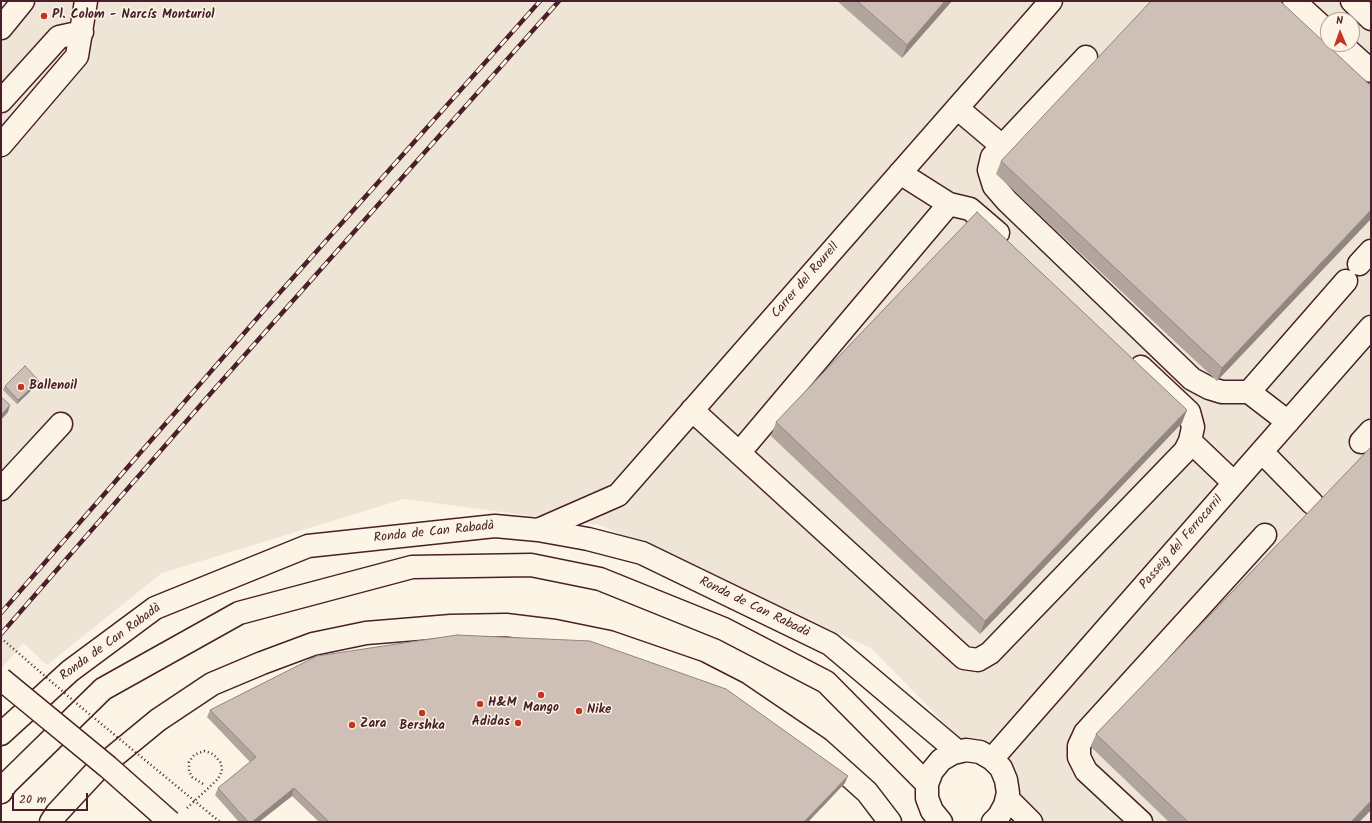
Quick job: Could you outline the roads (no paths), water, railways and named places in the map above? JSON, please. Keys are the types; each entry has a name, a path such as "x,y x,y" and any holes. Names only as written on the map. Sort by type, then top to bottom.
{"street":[{"path":"1,28 24,1"},
{"path":"1,144 77,56 86,1"},
{"name":"Carrer del Rourell","path":"538,530 618,495 1051,1"},
{"path":"1294,1 1320,25"},
{"path":"1352,1 1371,19"},
{"path":"1,101 59,37 82,32"},
{"path":"1350,52 1371,71"},
{"path":"1086,57 992,157 989,170 994,186 1007,201 1192,379 1209,388 1222,392 1249,392 1288,422"},
{"path":"957,108 1002,146"},
{"path":"900,172 949,204 970,209 987,222 1010,244"},
{"path":"739,453 949,204"},
{"path":"1249,392 1346,281"},
{"name":"Passeig del Ferrocarril","path":"992,759 1371,328"},
{"path":"692,410 964,658 978,660 990,652 1185,451 1190,441 1193,427 1189,412 1126,353"},
{"path":"1,489 61,424"},
{"path":"1190,441 1234,483"},
{"path":"1262,452 1312,503"},
{"name":"Ronda de Can Rabadà","path":"1,734 70,671 155,608 308,546 495,526 538,530 588,539 642,554 830,644 958,752"},
{"path":"1141,822 1086,771 1079,757 1079,746 1085,733 1265,535"},
{"path":"1,792 6,784 103,689 239,613 412,566 531,565 600,579 724,629 826,682 927,784"},
{"path":"51,822 57,813 96,772 158,720 212,684 313,644 366,633 451,626 506,625 555,631 609,642 696,672 737,693 818,748 867,792 890,822"},
{"path":"1,678 108,767 177,817"},
{"path":"934,820 927,798 927,784 932,771 941,760 953,753 966,750 980,752 992,759 1001,768 1006,780 1008,792 1005,805 999,816 993,822"},
{"path":"1007,798 1031,822"}],"railway":[{"path":"1,613 266,308 540,1"},
{"path":"1,634 211,393 559,1"}],"place":[{"name":"Pl. Colom - Narcís Monturiol","path":"44,16"},
{"name":"Ballenoil","path":"21,387"},
{"name":"Mango","path":"541,695"},
{"name":"H&M","path":"480,704"},
{"name":"Nike","path":"579,711"},
{"name":"Bershka","path":"422,713"},
{"name":"Adidas","path":"518,723"},
{"name":"Zara","path":"352,725"}]}
